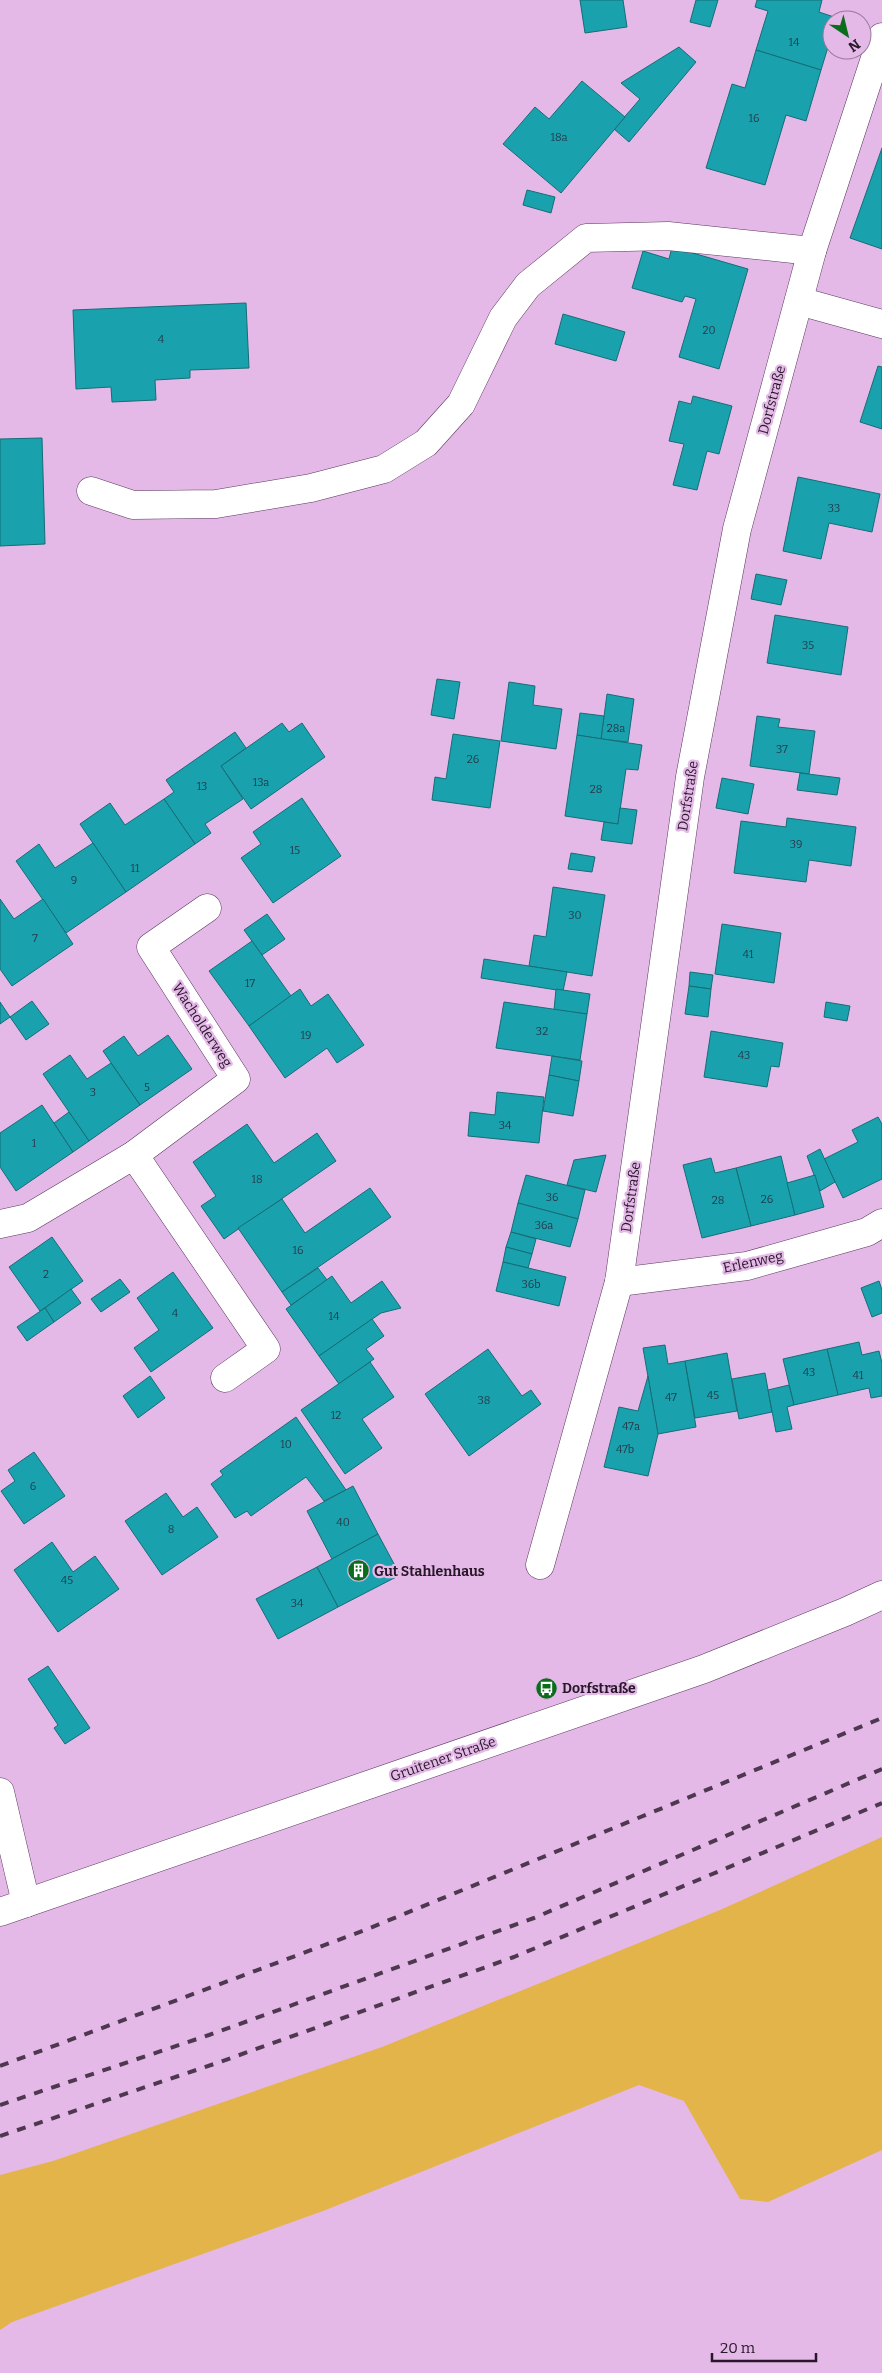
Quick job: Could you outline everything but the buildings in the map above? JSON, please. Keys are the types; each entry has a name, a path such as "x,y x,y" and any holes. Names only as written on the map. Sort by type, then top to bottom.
{"street":[{"name":"Dorfstraße","path":"540,1565 619,1282 690,777 737,529 812,251 882,37"},
{"path":"91,492 132,504 216,504 311,488 384,469 426,443 461,404 503,318 528,285 586,238 668,236 812,251"},
{"path":"799,301 882,324"},
{"name":"Wacholderweg","path":"0,1224 28,1218 134,1155 236,1079 151,946 207,908"},
{"path":"134,1155 266,1349 225,1378"},
{"name":"Erlenweg","path":"619,1282 747,1266 867,1232 882,1222"},
{"name":"Gruitener Straße","path":"0,1912 704,1669 882,1595"},
{"path":"0,1792 26,1903"}],"shaded area":[{"path":"882,1837 882,2150 768,2202 740,2199 684,2101 639,2085 323,2211 12,2322 0,2330 0,2175 53,2161 382,2047 720,1910"}],"railway":[{"path":"0,2066 365,1930 882,1718"},
{"path":"0,2105 209,2035 534,1918 882,1769"},
{"path":"0,2136 217,2063 514,1957 882,1803"}],"place":[{"name":"Gut Stahlenhaus","path":"358,1571"},
{"name":"Dorfstraße","path":"546,1688"}]}
